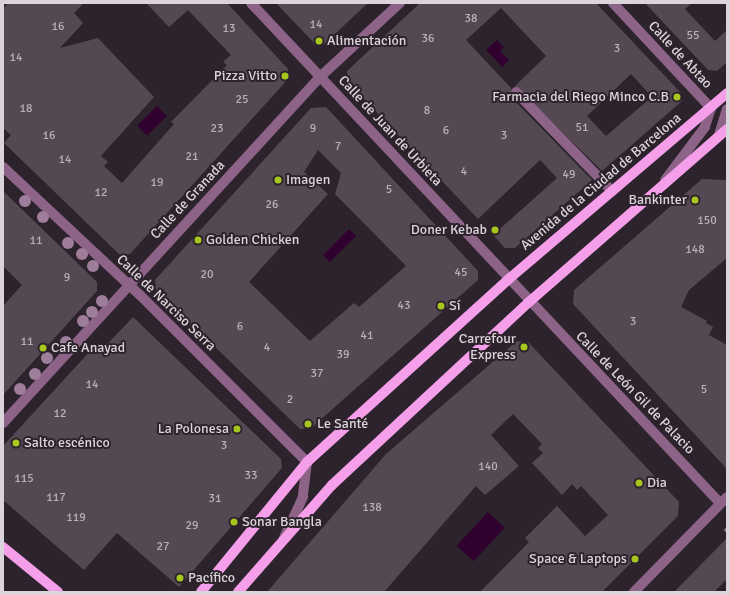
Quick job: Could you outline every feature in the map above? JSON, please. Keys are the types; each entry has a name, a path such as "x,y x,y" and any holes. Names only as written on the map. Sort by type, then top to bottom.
{"main road":[{"name":"Avenida de la Ciudad de Barcelona","path":"201,592 307,462 510,278 727,93"},
{"name":"Avenida de la Ciudad de Barcelona","path":"238,592 332,485 529,302 723,132"},
{"path":"3,547 58,592"}],"street":[{"name":"Calle de Juan de Urbieta","path":"251,3 510,278"},
{"name":"Calle de Granada","path":"3,423 320,77 400,3"},
{"name":"Calle de Abtao","path":"613,3 711,108"},
{"path":"516,92 612,191"},
{"name":"Avenida de la Ciudad de Barcelona","path":"659,188 705,127 711,108"},
{"name":"Avenida de la Ciudad de Barcelona","path":"723,132 727,109"},
{"name":"Calle de Narciso Serra","path":"3,168 128,285 307,462"},
{"path":"510,278 529,302"},
{"name":"Calle de León Gil de Palacio","path":"529,302 724,500"},
{"name":"Avenida de la Ciudad de Barcelona","path":"282,541 303,497 307,462"},
{"path":"634,592 724,500"}],"shaded area":[{"path":"497,40 504,47 500,51 509,60 502,67 486,50"},
{"path":"157,106 167,116 147,136 137,126"},
{"path":"349,229 356,236 330,262 323,255"},
{"path":"488,512 505,528 473,561 457,546"}],"building":[{"path":"8,3 84,3 74,13 83,23 60,48 98,38 154,97 101,156 108,162 104,166 122,183 174,124 171,122 227,65 223,62 231,55 188,10 169,27 146,3 227,3 288,69 288,79 130,254 120,255 4,143 11,135 3,128 3,9"},
{"path":"276,3 368,3 323,45 315,44"},
{"path":"420,3 596,3 681,93 682,101 602,171 515,86 546,56 501,8 466,40 511,88 511,97 592,180 515,248 505,248 493,235 557,178 540,160 478,219 347,81 347,71","holes":["631,74 652,97 606,136 587,116"]},
{"path":"645,3 692,3 685,9 715,41 727,30 727,62 717,71 708,70"},
{"path":"326,107 478,271 478,280 310,429 300,429 156,290 155,280 311,108","holes":["318,150 341,173 335,194 406,266 359,307 354,303 310,341 249,282 328,194 304,172"]},
{"path":"702,179 727,180 727,258 689,290 681,307 707,321 706,323 713,327 709,335 727,345 727,469 573,304 574,290"},
{"path":"3,191 97,282 97,291 3,395 3,306 22,285 3,266"},
{"path":"133,317 281,459 282,468 179,587 117,533 84,570 3,500 3,446 92,349 98,354"},
{"path":"517,341 529,343 679,502 678,516 602,592 480,592 529,542 525,538 557,506 585,536 608,515 581,486 577,490 572,484 562,495 532,463 543,453 538,448 542,444 513,414 491,435 519,466 485,495 476,486 384,592 267,592 386,454"},
{"path":"727,538 727,579 714,592 674,592"}],"place":[{"name":"Alimentación","path":"319,41"},
{"name":"Pizza Vitto","path":"285,76"},
{"name":"Farmacia del Riego Minco C.B","path":"677,97"},
{"name":"Imagen","path":"278,180"},
{"name":"Bankinter","path":"695,200"},
{"name":"Doner Kebab","path":"495,230"},
{"name":"Golden Chicken","path":"198,240"},
{"name":"Sí","path":"441,306"},
{"name":"Carrefour Express","path":"524,347"},
{"name":"Cafe Anayad","path":"43,348"},
{"name":"Le Santé","path":"308,424"},
{"name":"La Polonesa","path":"237,429"},
{"name":"Salto escénico","path":"16,443"},
{"name":"Dia","path":"639,483"},
{"name":"Sonar Bangla","path":"234,522"},
{"name":"Space & Laptops","path":"635,559"},
{"name":"Pacífico","path":"180,578"}]}
